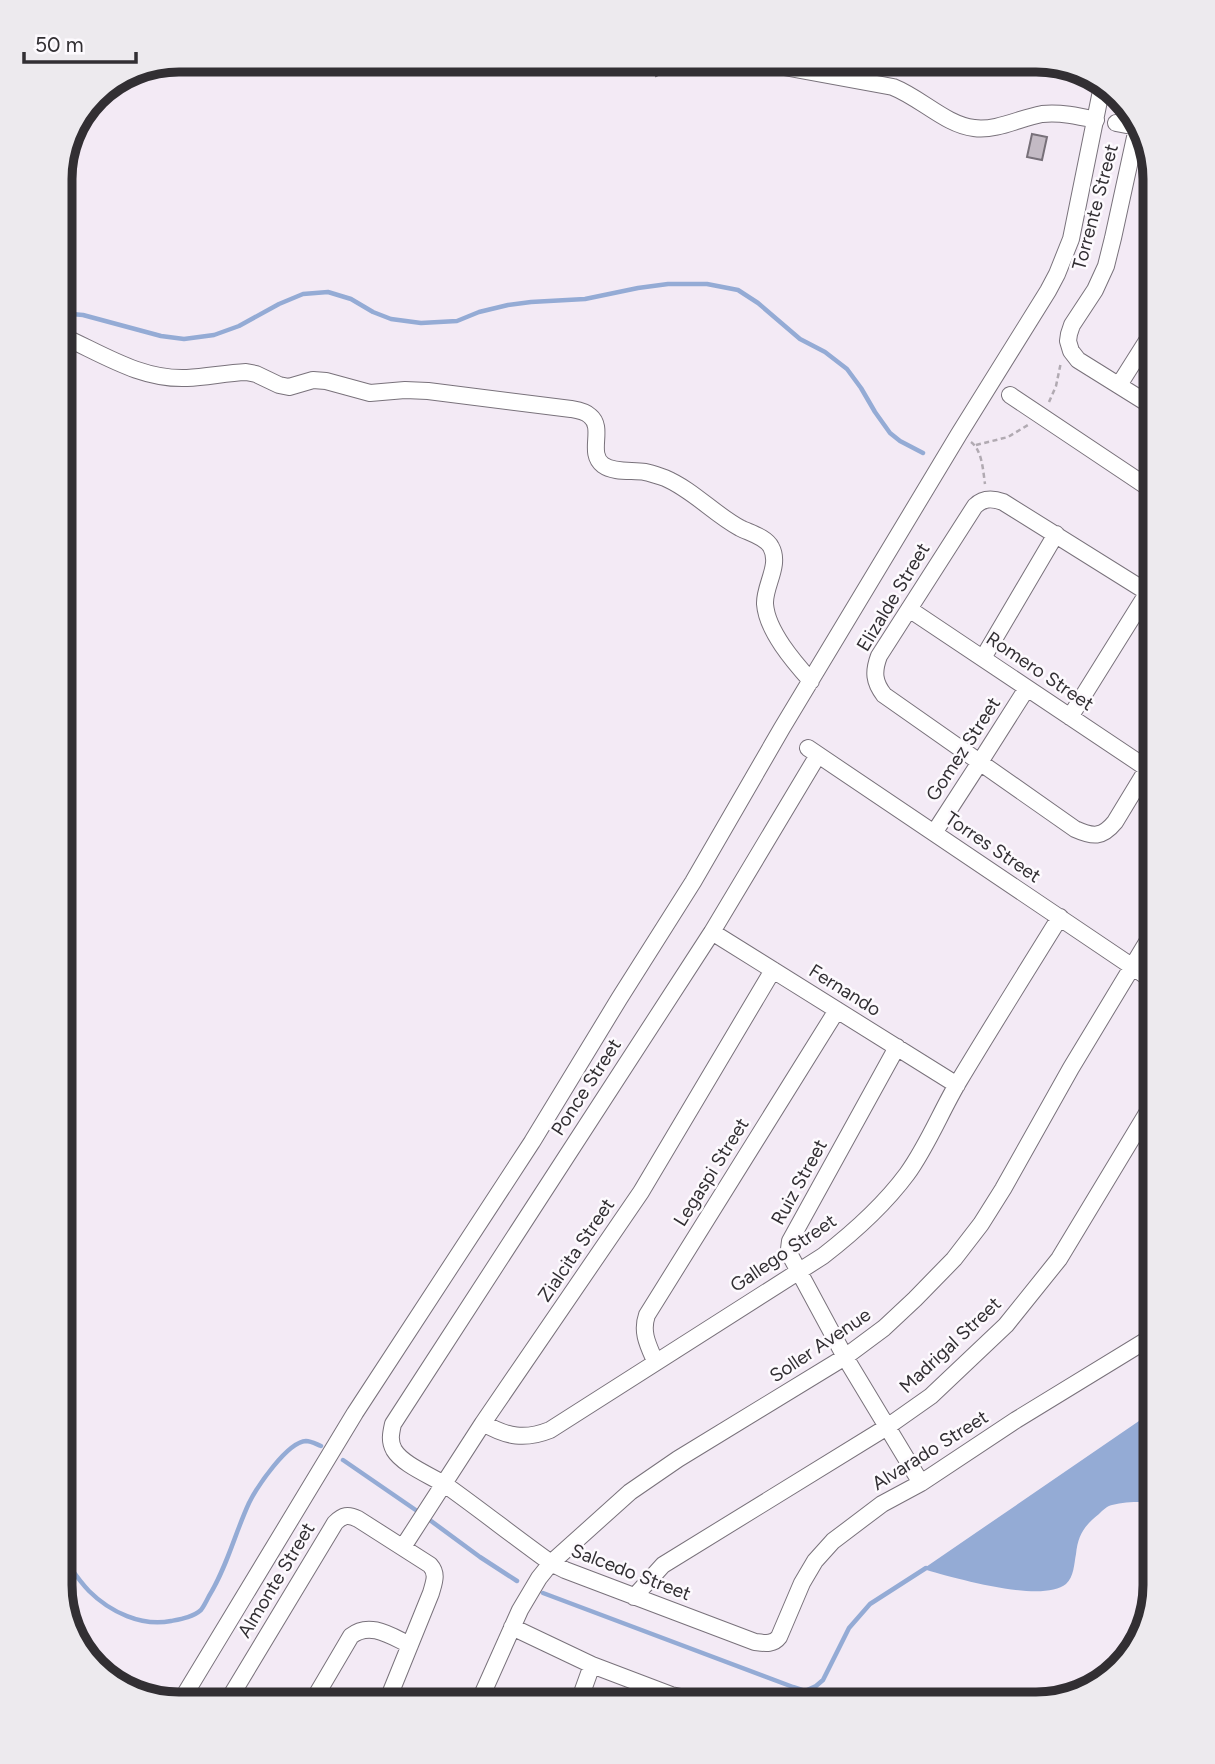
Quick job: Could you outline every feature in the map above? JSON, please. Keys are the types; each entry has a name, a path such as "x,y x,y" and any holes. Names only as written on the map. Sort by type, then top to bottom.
{"street":[{"path":"810,72 908,93 959,125 976,129 1000,127 1042,114 1057,113 1096,120"},
{"path":"186,1692 355,1413 532,1142 693,882 1057,274 1071,239 1101,93"},
{"path":"1116,123 1128,124"},
{"name":"Torrente Street","path":"1119,385 1078,360 1068,341 1072,326 1106,266 1135,139"},
{"path":"72,341 131,369 157,375 185,378 246,372 289,387 313,380 326,381 370,393 428,391 583,412 596,422 596,451 600,462 606,467 646,472 665,478 727,520 766,541 772,549 774,560 766,590 767,615 785,648 811,681"},
{"path":"1143,348 1119,385 1143,400"},
{"path":"1010,395 1143,483"},
{"path":"987,499 1003,502 1143,588"},
{"name":"Elizalde Street","path":"987,499 975,506 878,656 874,677 878,687 884,695 1075,829 1087,834 1098,835 1107,831 1143,777"},
{"path":"983,659 1056,534"},
{"path":"1070,717 1143,608"},
{"name":"Romero Street","path":"909,609 1070,717 1143,758"},
{"name":"Gomez Street","path":"934,833 1027,688"},
{"name":"Torres Street","path":"813,751 1143,973"},
{"name":"Ponce Street","path":"390,1441 393,1424 712,932 813,751"},
{"name":"Gallego Street","path":"483,1423 513,1436 533,1436 558,1425 798,1270 824,1256 864,1222 907,1173 919,1155 957,1085 1060,917"},
{"name":"Fernando","path":"712,932 957,1085"},
{"name":"Soller Avenue","path":"483,1692 528,1594 551,1563 630,1492 678,1459 845,1357 884,1328 954,1259 1003,1189 1071,1068 1143,950"},
{"name":"Zialcita Street","path":"403,1547 483,1423 641,1192 773,970"},
{"name":"Legaspi Street","path":"655,1361 645,1338 647,1315 838,1010"},
{"name":"Ruiz Street","path":"897,1047 790,1241 789,1249 845,1357 921,1483"},
{"name":"Madrigal Street","path":"634,1597 663,1565 887,1427 931,1396 1006,1325 1059,1259 1143,1121"},
{"name":"Alvarado Street","path":"771,1643 779,1637 802,1583 815,1561 833,1541 882,1504 921,1483 1016,1420 1143,1343"},
{"name":"Salcedo Street","path":"390,1441 402,1459 445,1485 551,1563 580,1577 755,1642 771,1643"},
{"name":"Almonte Street","path":"233,1692 335,1522 346,1515 403,1547 430,1564 434,1570 431,1593 392,1692"},
{"path":"512,1627 652,1692"},
{"path":"318,1692 351,1636 358,1630 377,1630 410,1645"},
{"path":"582,1692 592,1665"}],"path":[{"path":"976,445 987,499"}],"water":[{"path":"1143,1418 1143,1502 1112,1505 1094,1518 1080,1536 1072,1574 1066,1584 1054,1589 1018,1590 974,1583 923,1569"}],"building":[{"path":"1032,134 1047,137 1042,160 1027,157"}],"waterway":[{"path":"72,314 184,339 214,335 239,326 303,294 328,292 351,299 391,319 421,323 457,321 508,305 585,299 668,284 707,284 738,290 758,303 800,339 825,352 847,369 890,433 923,453"},
{"path":"72,1570 97,1599 127,1616 149,1622 171,1621 191,1616 201,1610 205,1603 221,1573 249,1503 273,1466 298,1443 308,1441 321,1446"},
{"path":"343,1460 420,1513"},
{"path":"427,1518 517,1581"},
{"path":"543,1593 805,1691 823,1680 849,1628 870,1604 926,1568"}]}
